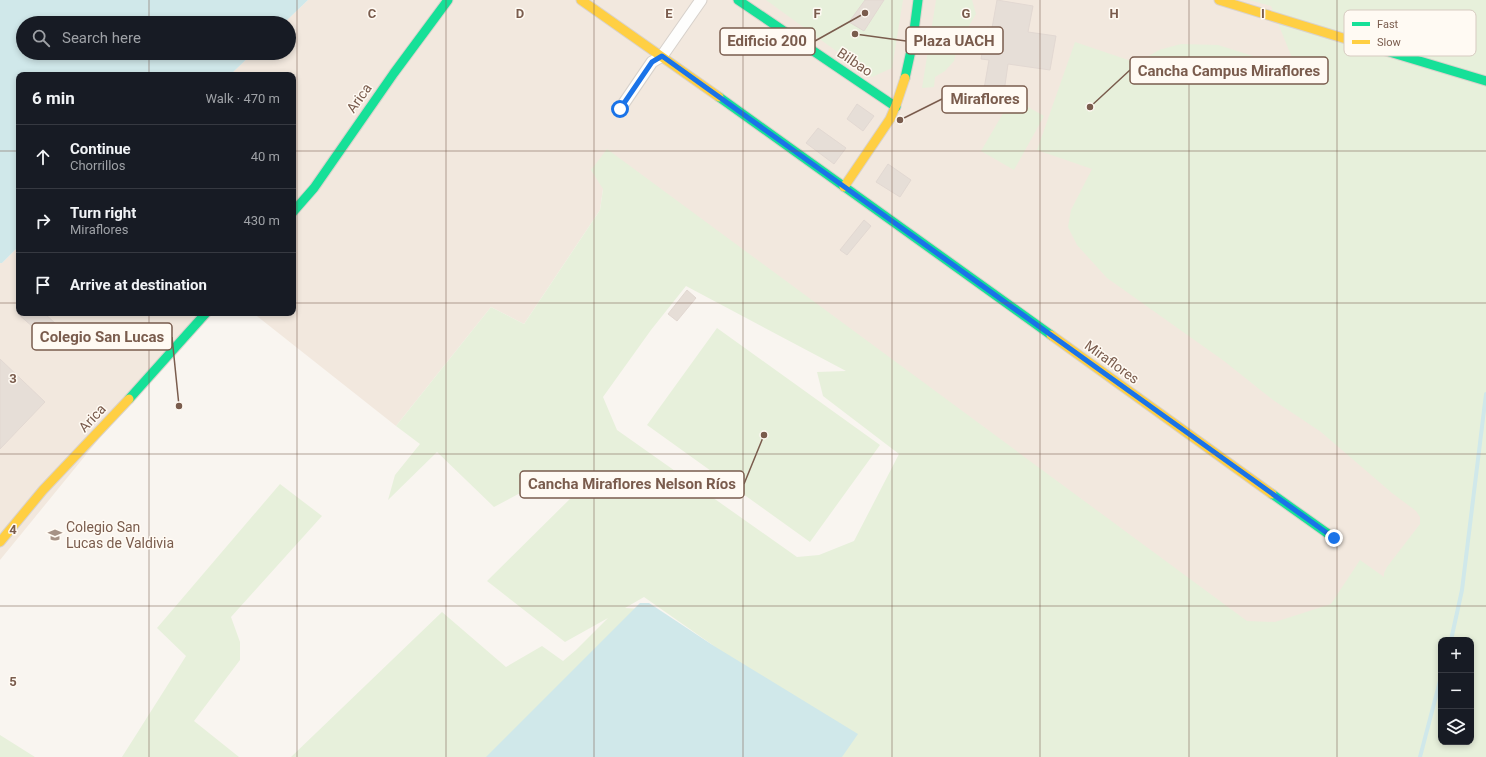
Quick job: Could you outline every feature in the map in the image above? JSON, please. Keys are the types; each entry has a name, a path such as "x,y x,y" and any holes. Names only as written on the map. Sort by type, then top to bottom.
{"main road":[{"name":"Arica","path":"296,209 314,188 389,80 448,0"},
{"name":"Miraflores","path":"581,0 662,56 1334,538"},
{"name":"Bilbao","path":"738,0 896,107"},
{"path":"844,187 890,119 896,107 908,62 918,0"},
{"path":"1219,0 1344,38"},
{"path":"1404,56 1486,81"},
{"name":"Arica","path":"0,542 43,490 147,380 203,316"}],"street":[{"path":"620,109 652,62 662,56 701,0"}],"shaded area":[{"path":"308,0 1486,0 1486,624 1296,657 603,189 600,210 524,324 491,307 396,426 257,316 296,316 296,72 233,72 246,60 296,60 296,16 291,16"},
{"path":"16,249 16,316 203,316 147,380 0,560 0,263 2,263"}],"green space":[{"path":"766,0 903,0 892,68 872,77"},
{"path":"936,0 972,0 976,14 958,44 954,61 945,71 935,77 934,87 922,88"},
{"path":"1249,0 1486,0 1486,757 291,757 442,612 506,667 542,646 563,661 608,618 565,642 487,581 579,490 560,472 494,507 437,452 388,500 395,475 420,444 396,426 491,307 524,324 600,210 603,189 591,170 607,149 1247,621 1275,622 1331,604 1360,560 1384,577 1387,567 1420,524 1420,517 1416,511 1392,493 1321,432 1273,400 1224,361 1107,278 1077,245 1068,227 1071,210 1092,169 1037,150 1075,42 1137,63 1159,50 1181,44 1218,45 1297,70 1271,6","holes":["686,286 846,371 817,372 823,396 899,454 854,541 819,555 797,557 617,430 603,397 651,330","644,597 714,646 642,609 625,608"]},
{"path":"1012,98 1044,116 1014,170 981,151"},
{"path":"717,328 880,445 810,542 647,425"},
{"path":"280,484 322,516 231,617 240,642 240,660 194,721 239,757 122,757 186,656 157,628"},
{"path":"0,735 35,757 0,757"}],"water":[{"path":"0,0 308,0 291,16 16,16 16,60 246,60 233,72 16,72 16,249 2,263 0,263"},
{"path":"640,603 649,603 714,646 858,734 842,757 486,757"}],"building":[{"path":"865,0 884,0 864,31 849,22"},
{"path":"997,0 1033,6 1028,32 1056,36 1050,70 1008,64 1004,92 984,89 989,60 981,59 987,27 992,28"},
{"path":"857,104 874,116 863,131 847,119"},
{"path":"818,128 846,148 834,164 806,143"},
{"path":"888,164 911,180 900,197 876,182"},
{"path":"864,220 871,226 847,255 840,250"},
{"path":"687,290 696,298 677,321 668,314"},
{"path":"20,316 47,316 69,336 58,349"},
{"path":"0,359 45,402 0,449"}],"waterway":[{"path":"1452,637 1462,590 1486,394"},
{"path":"1420,757 1438,688"}],"traffic: fast":[{"path":"296,209 314,188 394,73 448,0"},
{"path":"738,0 896,107"},
{"path":"905,78 912,46 918,0"},
{"path":"1403,56 1486,81"},
{"path":"719,97 1051,335"},
{"path":"129,399 203,316"},
{"path":"1272,494 1334,538"}],"traffic: slow":[{"path":"581,0 719,97"},
{"path":"1219,0 1344,38"},
{"path":"844,187 890,119 905,78"},
{"path":"1051,335 1272,494"},
{"path":"0,542 43,490 129,399"}],"place":[{"name":"Edificio 200","path":"865,13"},
{"name":"Plaza UACH","path":"855,34"},
{"name":"Cancha Campus Miraflores","path":"1090,107"},
{"name":"Miraflores","path":"900,120"},
{"name":"Colegio San Lucas","path":"179,406"},
{"name":"Cancha Miraflores Nelson Ríos","path":"764,435"},
{"name":"Colegio San Lucas de Valdivia","path":"55,535"}],"route":[{"path":"620,109 652,62 662,56 1334,538"}]}
